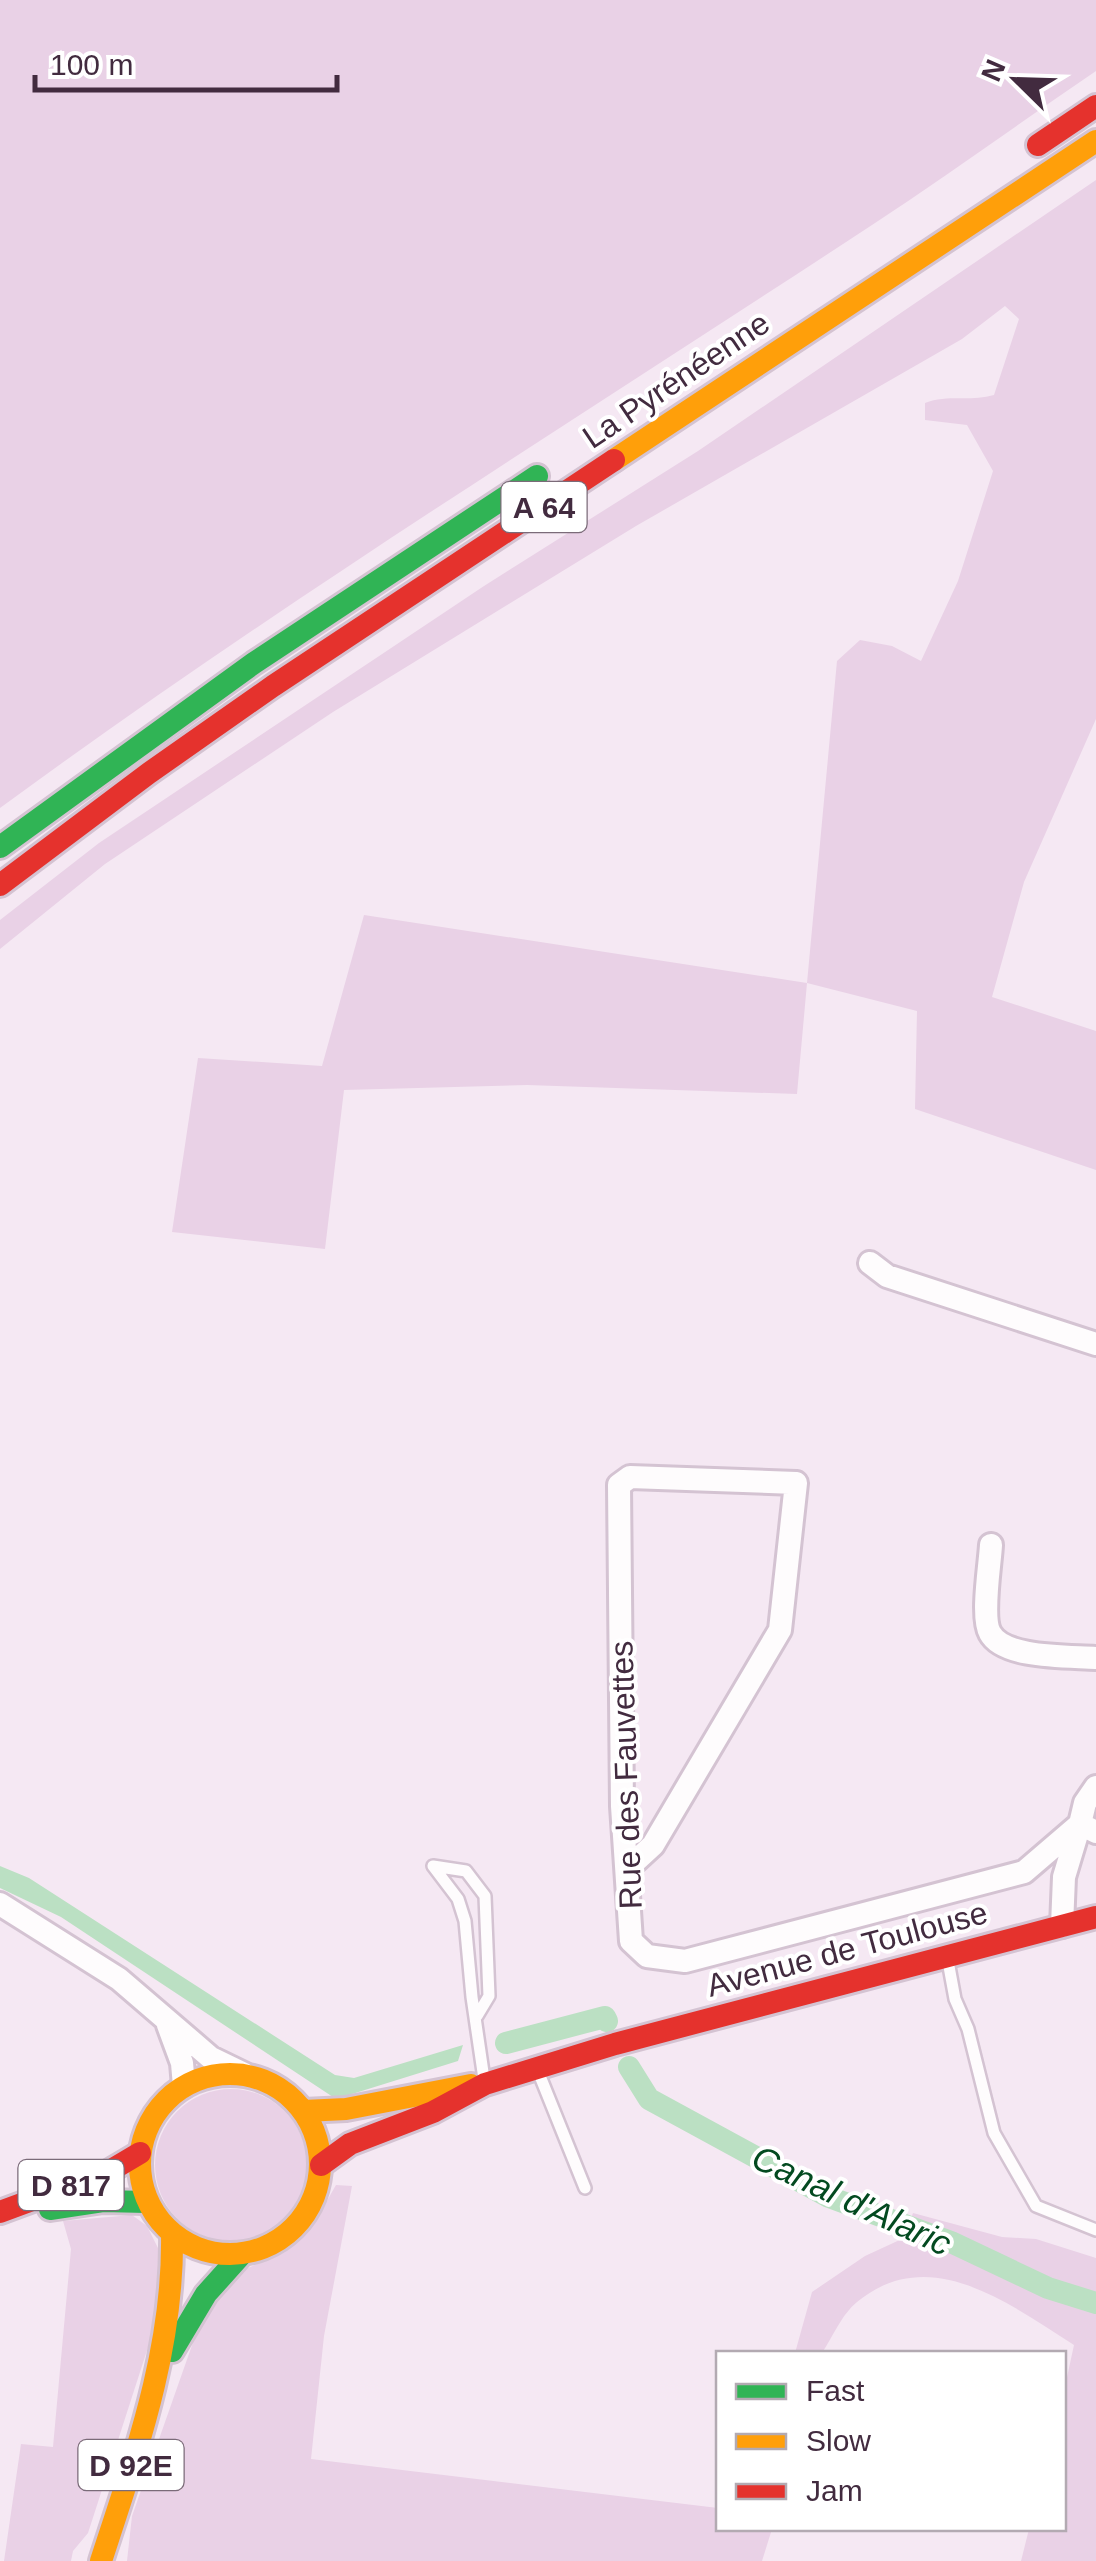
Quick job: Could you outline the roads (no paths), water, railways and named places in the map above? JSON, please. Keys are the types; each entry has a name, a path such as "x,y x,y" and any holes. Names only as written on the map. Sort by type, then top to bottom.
{"main road":[{"path":"1019,158 1096,106"},
{"name":"La Pyrénéenne","path":"0,885 272,686 1096,141"},
{"name":"La Pyrénéenne","path":"0,847 254,663 553,465"},
{"name":"Avenue de Toulouse","path":"485,2084 615,2044 1096,1916"},
{"path":"218,2074 244,2074 266,2080 304,2111 321,2164 314,2198 292,2230 266,2248 241,2255 216,2255 172,2234 147,2202 140,2178 140,2153 154,2115 184,2086 218,2074"},
{"path":"304,2111 354,2109 429,2089 485,2084"},
{"path":"321,2164 350,2144 433,2112 485,2084"},
{"name":"D 817","path":"0,2214 108,2172 140,2153"},
{"name":"D 817","path":"0,2214 103,2200 147,2202"},
{"path":"162,2368 175,2278 172,2234"},
{"path":"162,2368 206,2294 241,2255"},
{"name":"D 92E","path":"101,2561 162,2368"}],"street":[{"path":"870,1263 888,1276 1096,1344"},
{"name":"Rue des Fauvettes","path":"628,1868 653,1845 780,1630 796,1483 630,1477 619,1485 622,1806 632,1942 647,1956 685,1961 1024,1872 1088,1828"},
{"path":"990,1545 990,1634 1004,1646 1023,1652 1096,1658"},
{"path":"1062,1926 1064,1877 1088,1828 1086,1804 1096,1787"},
{"path":"0,1904 119,1979 210,2058 244,2074"},
{"path":"164,2018 178,2051 184,2086"}],"lane":[{"path":"477,2016 489,1996 485,1896 466,1871 432,1866 458,1900 465,1921 485,2084"},
{"path":"948,1957 955,1999 968,2029 994,2133 1036,2206 1096,2230"},
{"path":"536,2068 585,2188"}],"waterway":[{"name":"Canal d'Alaric","path":"506,2043 605,2017 607,2021"},
{"name":"Canal d'Alaric","path":"629,2067 649,2099 829,2197 951,2242 1048,2288 1096,2303"}]}
